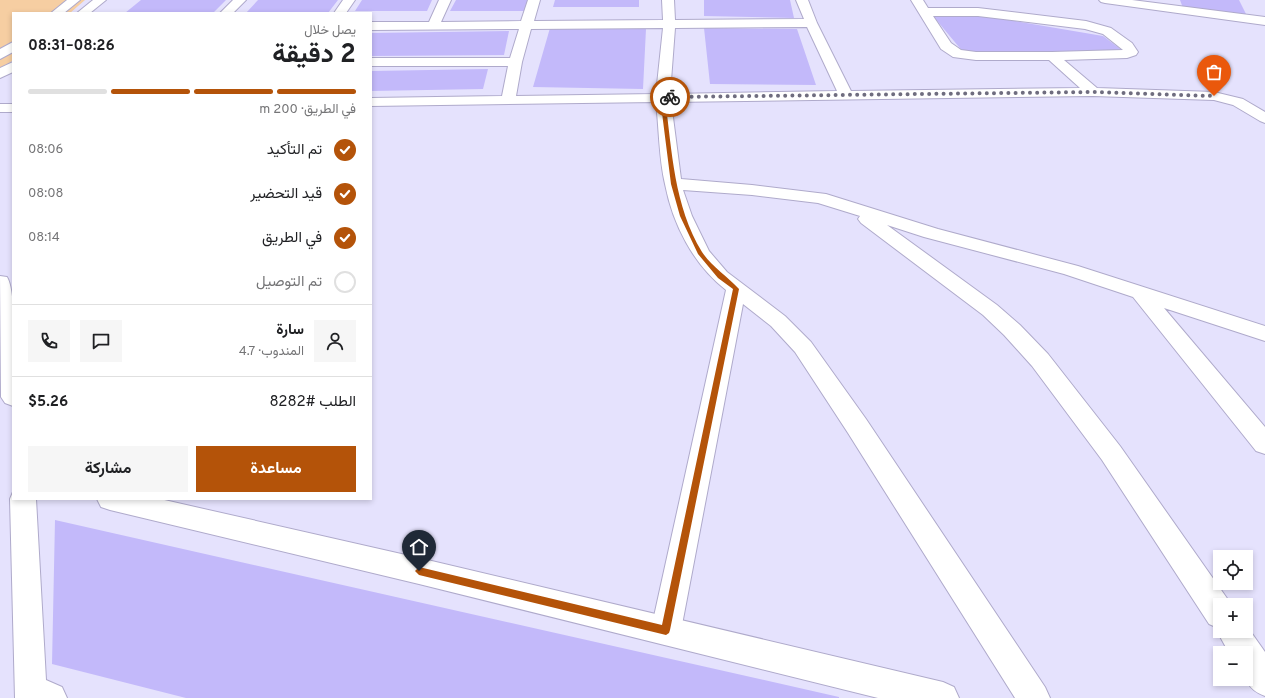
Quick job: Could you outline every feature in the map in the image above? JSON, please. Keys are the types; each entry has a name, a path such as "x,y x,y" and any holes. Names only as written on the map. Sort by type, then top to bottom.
{"street":[{"path":"58,12 74,0"},
{"path":"84,12 100,0"},
{"path":"227,12 240,0"},
{"path":"341,12 349,0"},
{"path":"434,25 445,0"},
{"path":"508,101 515,62 534,0"},
{"path":"668,0 669,24 662,97 673,184 683,216 700,253 720,276 778,321 803,347 857,426 1034,698"},
{"path":"802,0 810,23 846,95"},
{"path":"917,0 924,12 946,46 958,54 976,56 1052,56 1112,55 1127,54 1131,52 1127,46 1113,35 1096,28 978,12 924,12"},
{"path":"968,0 978,12"},
{"path":"1105,0 1167,4 1262,20"},
{"path":"1254,7 1262,20"},
{"path":"372,26 810,23"},
{"path":"0,55 12,47"},
{"path":"1052,56 1093,92"},
{"path":"372,62 515,62"},
{"path":"0,74 12,67"},
{"path":"372,102 1093,92 1214,96 1238,102 1265,118"},
{"path":"0,108 12,108"},
{"path":"673,184 752,190 820,198 932,233 1071,270 1265,334"},
{"path":"853,209 990,310 1012,330 1040,360 1111,453 1213,604"},
{"path":"0,282 12,388"},
{"path":"666,630 736,289"},
{"path":"1140,293 1265,444"},
{"path":"23,500 38,696"},
{"path":"114,500 666,630 943,698"},
{"path":"1237,638 1265,680"}],"shaded area":[{"path":"0,0 85,0 71,12 12,12 12,61 0,71"}],"building":[{"path":"141,0 226,0 214,12 126,12"},
{"path":"258,0 338,0 329,12 247,12"},
{"path":"362,0 432,0 427,11 355,11"},
{"path":"456,0 528,0 525,11 450,11"},
{"path":"555,0 639,0 639,7 553,7"},
{"path":"704,0 790,0 794,18 704,16"},
{"path":"1180,0 1239,0 1247,16 1183,8"},
{"path":"933,16 985,16 1103,36 1123,51 964,53"},
{"path":"550,28 646,29 643,89 533,87"},
{"path":"704,28 797,29 816,85 710,84"},
{"path":"509,31 504,55 372,56 372,33"},
{"path":"488,69 483,89 372,91 372,71"},
{"path":"55,520 839,698 186,698 52,664"}],"way so far":[{"path":"670,97 1093,92 1202,94 1214,96"}],"route":[{"path":"419,571 666,630 736,289 720,276 700,253 683,216 673,184 662,97 670,97"}]}
